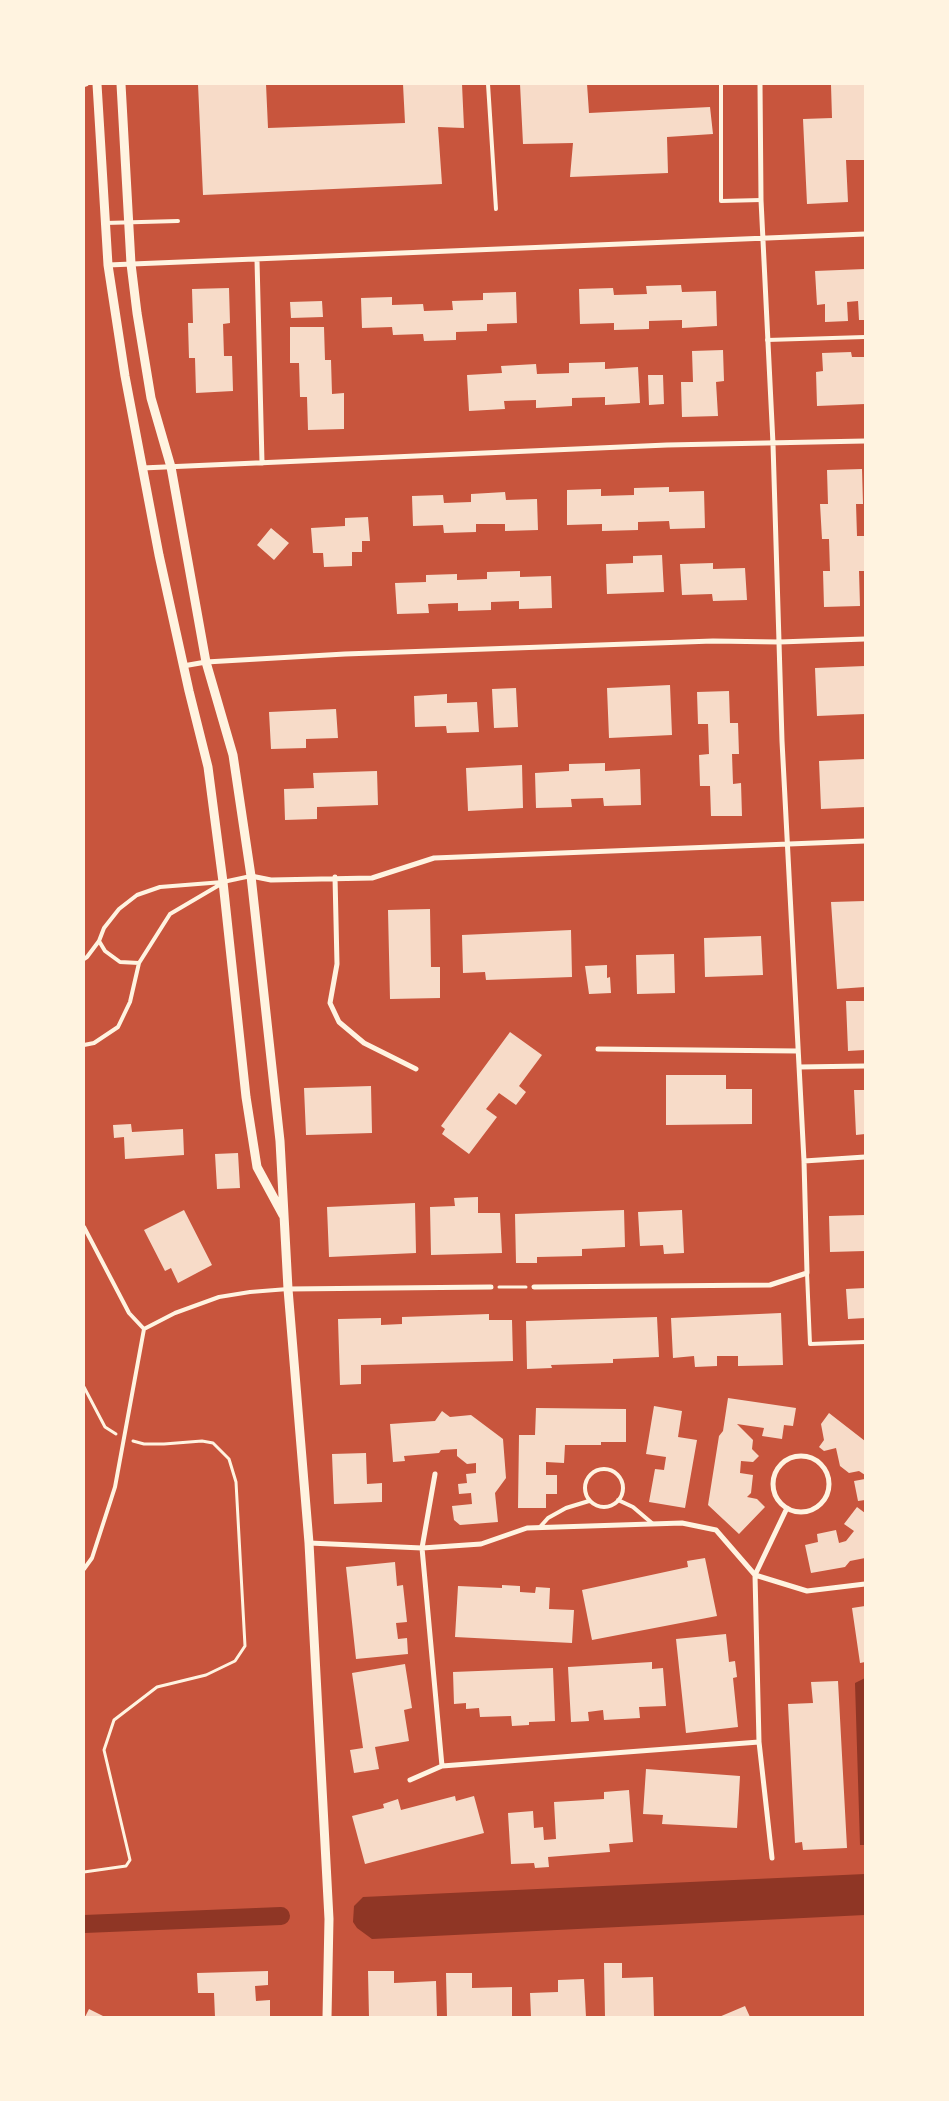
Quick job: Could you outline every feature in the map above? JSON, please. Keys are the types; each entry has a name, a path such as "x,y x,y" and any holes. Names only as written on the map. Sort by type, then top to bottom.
{"street":[{"path":"97,84 108,265 125,376 183,666 207,762 223,882 246,1097 257,1167 284,1217"},
{"path":"121,84 131,264 137,313 151,398 171,467 206,662 233,756 251,876 280,1141 288,1289 309,1543 329,1920 327,2017"},
{"path":"534,1287 770,1285 807,1273 804,1161 788,842 773,444 761,200 760,84"},
{"path":"108,265 763,240 865,234"},
{"path":"257,260 262,463"},
{"path":"142,468 667,446 865,441"},
{"path":"183,666 206,662 354,654 713,641 780,642 865,639"},
{"path":"251,876 271,880 335,877 372,878 434,858 865,840"},
{"path":"335,877 337,964 330,1003 339,1022 364,1043 416,1069"},
{"path":"598,1050 798,1051"},
{"path":"799,1067 865,1066"},
{"path":"804,1161 865,1157"},
{"path":"288,1289 492,1287"},
{"path":"804,1456 814,1459 823,1466 828,1476 829,1487 826,1497 809,1511 798,1512 787,1508 779,1501 774,1492 773,1481 776,1470 783,1462 793,1457 804,1456"},
{"path":"436,1474 422,1548 442,1766"},
{"path":"772,1858 759,1742 755,1575 787,1508"},
{"path":"309,1543 422,1548 481,1544 527,1528 682,1523 716,1530 755,1575 808,1591 865,1584"},
{"path":"410,1780 442,1766 759,1742"}],"lane":[{"path":"488,84 496,209"},
{"path":"720,84 721,201 761,200"},
{"path":"105,223 178,221"},
{"path":"767,340 865,337"},
{"path":"84,959 99,942 104,928 119,909 137,895 160,887 223,882 251,876"},
{"path":"84,1045 94,1043 118,1027 130,1002 139,963 170,914 223,882"},
{"path":"99,942 105,952 120,962 139,963"},
{"path":"84,1227 129,1313 144,1329"},
{"path":"807,1273 810,1344 865,1342"},
{"path":"144,1329 175,1313 218,1297 288,1289"},
{"path":"84,1569 92,1558 115,1487 144,1329"},
{"path":"604,1468 616,1473 620,1477 623,1489 618,1500 613,1504 601,1507 590,1501 584,1489 588,1476 592,1472 604,1468"},
{"path":"618,1500 633,1507 653,1524"},
{"path":"540,1528 548,1518 566,1508 590,1501"}],"path":[{"path":"492,1287 534,1287"},
{"path":"84,1387 105,1428 124,1439 144,1444 208,1442 213,1443 230,1459 236,1482 245,1646 235,1661 206,1674 157,1687 114,1720 104,1750 130,1860 126,1866 84,1872"}],"shaded area":[{"path":"865,1678 865,1845 860,1845 855,1683"},
{"path":"865,1874 865,1915 372,1939 357,1928 353,1922 354,1906 363,1897"}],"building":[{"path":"198,84 266,84 268,128 405,123 403,84 462,84 464,128 438,127 442,184 203,195"},
{"path":"520,84 587,84 589,113 710,107 713,134 667,137 668,173 570,177 573,143 523,144"},
{"path":"865,84 865,160 846,160 848,202 807,204 803,119 832,118 831,85"},
{"path":"865,269 865,320 859,320 858,301 847,302 848,321 825,322 825,304 817,305 815,271"},
{"path":"681,285 682,292 716,291 717,326 682,328 682,320 649,321 649,329 614,330 614,323 580,324 579,289 613,288 614,295 647,294 646,286"},
{"path":"229,288 230,323 223,324 224,356 232,356 233,391 196,393 195,358 189,358 188,323 193,323 192,289"},
{"path":"516,292 517,323 487,324 487,331 456,332 456,340 424,341 423,334 393,335 392,327 362,328 361,298 392,297 392,305 423,304 424,311 453,310 452,301 483,300 483,293"},
{"path":"322,301 323,317 291,318 290,302"},
{"path":"290,327 324,327 325,360 331,360 332,394 344,393 344,429 308,430 307,397 300,397 299,363 290,363"},
{"path":"723,350 724,381 716,382 718,416 682,417 681,382 693,382 692,351"},
{"path":"851,352 852,357 865,357 865,404 817,406 816,372 823,371 822,353"},
{"path":"605,362 605,369 638,367 640,403 605,405 605,397 572,398 572,406 536,408 536,400 504,401 505,409 469,411 467,375 502,373 501,366 536,364 537,374 569,373 569,363"},
{"path":"648,375 663,375 664,404 649,405"},
{"path":"862,469 863,504 856,504 857,536 865,536 865,571 859,571 860,606 824,607 823,571 830,571 829,539 822,539 820,504 828,504 827,470"},
{"path":"669,487 669,492 704,491 705,528 670,529 669,521 638,522 638,530 602,531 602,524 567,525 567,490 601,489 601,496 634,495 634,488"},
{"path":"505,492 506,500 537,499 538,530 505,531 505,524 476,524 476,532 444,533 443,525 413,526 412,496 443,495 444,503 471,502 471,494"},
{"path":"368,517 370,541 362,541 362,552 352,552 352,566 324,567 323,553 313,553 311,528 345,526 345,518"},
{"path":"271,528 289,543 274,560 257,545"},
{"path":"662,555 664,592 607,594 606,564 633,563 633,556"},
{"path":"713,563 713,569 745,568 747,600 713,601 712,594 682,595 680,564"},
{"path":"520,571 520,577 551,576 552,608 519,609 519,601 491,602 491,610 458,611 458,603 428,604 429,613 397,614 395,583 426,582 426,575 457,574 457,580 487,579 487,572"},
{"path":"865,666 865,714 817,716 815,668"},
{"path":"670,685 672,735 609,738 607,688"},
{"path":"516,688 518,727 494,728 492,689"},
{"path":"729,691 730,723 738,723 739,754 732,754 733,784 741,783 742,816 711,816 710,786 700,786 699,755 709,754 708,724 698,724 697,692"},
{"path":"447,694 447,703 477,702 479,732 447,733 446,726 415,727 414,696"},
{"path":"336,709 338,738 306,739 306,748 271,749 269,712"},
{"path":"865,759 865,807 821,809 819,761"},
{"path":"605,763 605,771 640,769 641,805 604,806 603,798 571,799 572,807 536,808 535,773 569,771 569,764"},
{"path":"522,765 523,808 468,811 466,768"},
{"path":"377,771 378,805 317,807 317,819 285,820 284,789 314,788 313,773"},
{"path":"865,901 865,987 837,989 831,902"},
{"path":"430,909 431,967 440,967 440,998 390,999 388,910"},
{"path":"571,930 572,977 486,980 485,972 463,973 462,935"},
{"path":"761,936 763,975 705,977 704,938"},
{"path":"674,954 675,993 637,994 636,955"},
{"path":"607,965 607,978 610,977 611,993 589,994 585,966"},
{"path":"846,1001 865,1001 865,1050 848,1051"},
{"path":"510,1032 542,1055 519,1086 526,1092 516,1105 499,1093 486,1109 497,1117 469,1154 442,1134 445,1129 441,1126"},
{"path":"666,1075 726,1075 726,1089 752,1089 752,1124 666,1125"},
{"path":"371,1086 372,1133 306,1135 304,1088"},
{"path":"854,1090 865,1090 865,1134 856,1135"},
{"path":"131,1124 132,1132 183,1129 184,1155 125,1159 124,1137 114,1138 113,1125"},
{"path":"238,1153 240,1188 217,1189 215,1154"},
{"path":"478,1197 478,1213 500,1213 502,1253 431,1255 430,1207 455,1206 454,1198"},
{"path":"415,1203 416,1253 329,1257 327,1207"},
{"path":"184,1210 212,1265 178,1283 171,1268 165,1271 144,1230"},
{"path":"624,1210 625,1247 582,1249 582,1256 537,1257 537,1263 516,1263 515,1214"},
{"path":"682,1210 684,1253 664,1254 663,1245 640,1246 638,1212"},
{"path":"865,1215 865,1251 830,1252 829,1216"},
{"path":"865,1288 865,1318 848,1319 846,1289"},
{"path":"781,1313 783,1365 738,1366 738,1356 717,1356 717,1366 695,1367 694,1356 673,1358 671,1318"},
{"path":"489,1314 489,1320 512,1320 513,1361 361,1365 361,1384 340,1385 338,1319 381,1318 381,1325 402,1324 402,1317"},
{"path":"657,1317 659,1357 613,1359 613,1363 551,1365 552,1368 527,1369 526,1321"},
{"path":"728,1398 796,1408 793,1426 784,1425 782,1439 762,1436 764,1428 737,1424 753,1440 752,1449 759,1456 753,1462 741,1461 740,1473 753,1475 751,1493 747,1497 757,1499 765,1507 739,1534 708,1505 719,1436 723,1431"},
{"path":"654,1406 682,1411 678,1437 697,1440 685,1508 649,1502 655,1469 664,1470 666,1457 646,1454"},
{"path":"536,1408 626,1409 626,1442 601,1442 601,1445 565,1445 564,1463 546,1462 546,1475 557,1475 557,1494 546,1494 546,1508 518,1508 519,1435 535,1435"},
{"path":"442,1411 450,1417 471,1415 503,1439 506,1478 495,1493 498,1522 460,1525 454,1520 452,1506 472,1504 471,1493 459,1494 458,1484 467,1483 466,1474 476,1473 476,1463 467,1464 457,1456 457,1449 441,1450 439,1453 404,1456 405,1461 393,1462 390,1424 435,1421"},
{"path":"829,1413 865,1441 865,1475 859,1471 849,1473 840,1466 836,1448 824,1451 819,1447 824,1440 821,1424"},
{"path":"366,1453 367,1484 382,1483 382,1502 334,1504 332,1454"},
{"path":"865,1479 865,1500 858,1501 854,1481"},
{"path":"857,1507 865,1513 865,1558 850,1561 845,1567 811,1573 805,1545 818,1542 817,1534 836,1530 839,1543 846,1541 854,1531 844,1524"},
{"path":"705,1558 717,1616 592,1640 582,1590 688,1567 687,1561"},
{"path":"395,1562 397,1586 403,1585 407,1622 396,1623 398,1639 407,1638 408,1654 356,1659 346,1567"},
{"path":"502,1585 520,1586 520,1592 535,1593 536,1587 550,1588 549,1609 574,1610 572,1643 455,1637 458,1586 502,1588"},
{"path":"865,1606 865,1662 860,1663 852,1608"},
{"path":"726,1634 729,1662 735,1661 737,1677 733,1678 738,1727 686,1733 676,1639"},
{"path":"652,1662 652,1669 663,1668 666,1706 639,1707 640,1718 604,1720 603,1710 588,1712 589,1721 571,1722 568,1667"},
{"path":"405,1664 412,1708 404,1710 409,1741 375,1747 379,1769 354,1773 350,1750 363,1748 352,1673"},
{"path":"553,1668 555,1721 529,1722 529,1725 512,1726 511,1716 480,1717 479,1708 466,1709 466,1703 454,1704 453,1672"},
{"path":"838,1681 847,1848 803,1850 802,1842 795,1843 788,1704 813,1703 811,1682"},
{"path":"646,1769 740,1776 737,1828 662,1824 663,1815 643,1814"},
{"path":"629,1790 633,1842 609,1844 610,1852 548,1857 549,1867 535,1868 534,1863 511,1864 508,1813 533,1811 534,1828 543,1827 544,1840 556,1839 554,1802 604,1799 604,1792"},
{"path":"455,1796 456,1801 474,1796 484,1833 365,1864 352,1816 384,1808 383,1804 398,1799 401,1810"},
{"path":"604,1963 622,1963 622,1978 653,1977 654,2017 605,2017"},
{"path":"268,1971 268,1985 255,1986 256,2001 270,2000 270,2017 215,2017 214,1993 198,1993 197,1973"},
{"path":"368,1971 394,1971 394,1983 436,1981 437,2017 369,2017"},
{"path":"446,1973 472,1973 472,1988 512,1987 512,2017 447,2017"},
{"path":"584,1979 586,2017 531,2017 530,1993 558,1992 558,1980"},
{"path":"745,2006 750,2017 719,2017"},
{"path":"89,2009 105,2017 85,2017"}],"waterway":[{"path":"84,1924 281,1916"}]}
